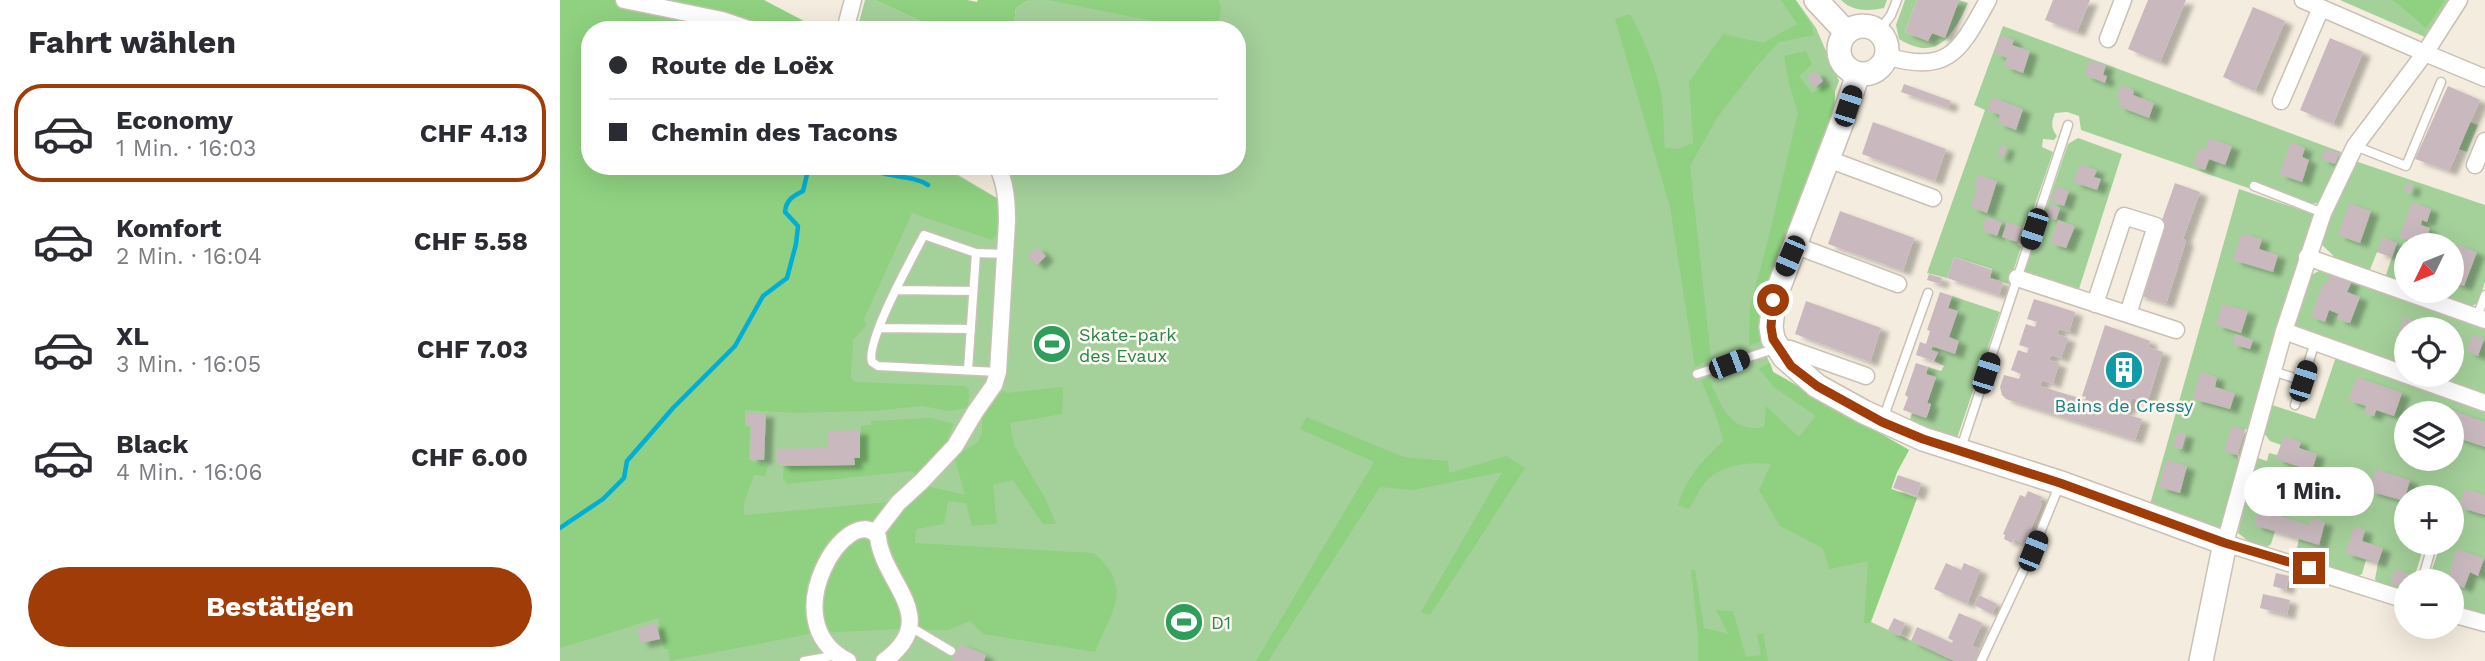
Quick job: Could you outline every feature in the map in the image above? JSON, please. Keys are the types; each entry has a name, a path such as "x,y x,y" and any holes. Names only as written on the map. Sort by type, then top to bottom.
{"street":[{"path":"624,0 725,21"},
{"path":"847,21 853,0"},
{"path":"1816,0 1846,32"},
{"path":"1886,56 1916,63 1941,60 1962,44 1988,0"},
{"path":"2108,39 2123,0"},
{"path":"2303,0 2485,78"},
{"path":"2201,661 2225,543 2284,331 2323,213 2355,146 2425,53 2459,0"},
{"path":"2281,101 2321,8"},
{"path":"1858,26 1872,27 1879,31 1886,44 1884,62 1873,72 1858,74 1845,66 1840,59 1839,44 1846,32 1858,26"},
{"path":"1858,74 1773,300 1771,327 1778,348 1791,366 1817,386 1882,422 1923,439 2060,483 2225,543 2394,596"},
{"path":"2475,165 2485,141"},
{"path":"1828,159 1933,198"},
{"path":"875,533 898,502 955,446 994,385 998,372 1007,204 1002,175"},
{"path":"2095,304 2124,216 2156,226 2128,314"},
{"path":"1794,246 1898,284"},
{"path":"2307,257 2481,318"},
{"path":"2017,278 2176,330"},
{"path":"2284,331 2485,402"},
{"path":"1778,348 1790,349 1866,376"},
{"path":"843,658 831,650 818,627 816,585 821,571 845,538 860,529 868,529 878,537 882,558 903,594 910,617 909,626 898,648 884,661"},
{"path":"2464,617 2485,623"}],"lane":[{"path":"1879,31 1891,15 1897,0"},
{"path":"2355,146 2406,166 2441,82"},
{"path":"1960,451 2068,125"},
{"path":"2254,186 2323,213"},
{"path":"998,372 878,366 872,362 870,356 879,328 923,235 976,253 1005,254"},
{"path":"968,370 976,253"},
{"path":"897,289 973,291"},
{"path":"1882,422 1928,293"},
{"path":"2481,318 2485,295"},
{"path":"879,328 971,329"},
{"path":"2295,405 2315,342"},
{"path":"1697,374 1778,348"},
{"path":"2273,371 2303,381"},
{"path":"1982,661 2033,551 2060,483"},
{"path":"909,626 951,651"},
{"path":"804,661 843,658"}],"green space":[{"path":"560,0 764,0 804,21 581,21 581,175 954,175 998,199 999,232 992,240 912,213 864,319 866,326 853,340 851,378 855,382 965,386 969,389 968,408 948,411 922,406 871,411 795,413 745,410 745,426 750,427 749,460 768,466 765,476 754,475 744,503 744,515 911,500 927,486 965,495 954,456 977,443 982,434 982,415 1003,390 1007,393 1063,387 1062,414 1010,423 1014,445 1046,500 1056,524 1043,524 1013,480 993,485 997,524 972,526 966,503 948,501 944,524 916,529 915,543 1094,553 1113,578 1116,600 1113,611 1095,652 983,634 970,621 948,630 814,633 670,661 668,649 664,649 658,618 560,648"},
{"path":"865,0 875,0 920,21 859,21"},
{"path":"875,0 1029,0 1016,8 1014,21 920,21"},
{"path":"1029,0 1796,0 1816,28 1839,81 1835,92 1834,113 1760,313 1761,341 1773,372 1909,450 1891,489 1917,498 1871,622 1955,661 560,661 560,528 803,175 958,175 1007,204 1014,205 1013,183 1010,175 1246,175 1246,21 1014,21 1016,8"},
{"path":"1048,0 1218,0 1221,7 1219,21 1154,21"},
{"path":"1781,0 1795,0 1811,24 1814,35 1779,42 1717,118 1690,166 1711,358 1695,367 1670,207 1615,19 1630,14 1652,62 1661,92 1665,148 1678,149 1693,143 1689,82 1723,34 1763,43 1797,24"},
{"path":"1841,0 1887,0 1884,8 1867,10 1856,9"},
{"path":"1905,0 1917,0 1905,32 1928,41 1932,33 1945,37 1959,0 1968,3 1950,35 1934,47 1924,48 1899,39 1896,25"},
{"path":"2340,0 2452,0 2425,37"},
{"path":"2393,0 2445,0 2426,28"},
{"path":"2003,26 2341,152 2320,203 2309,204 2254,182 2251,189 2081,130 2079,116 2067,112 2055,113 2052,125 2057,136 2054,140 2043,139 2042,147 2053,152 2031,216 2027,217 2017,244 2021,247 2009,284 1990,278 1992,269 1954,257 1947,278 1927,273 1985,110 1974,105"},
{"path":"1806,51 1812,64 1799,76 1812,93 1828,84 1835,92 1834,113 1760,313 1761,341 1749,346 1750,307 1798,113 1784,56"},
{"path":"2470,122 2478,125 2467,152 2459,149"},
{"path":"2078,138 2122,154 2078,292 2024,274 2068,144"},
{"path":"2355,161 2485,205 2485,282 2478,303 2470,307 2459,303 2464,303 2464,233 2394,233 2394,281 2385,278 2392,257 2377,252 2369,272 2339,261 2319,242 2327,217"},
{"path":"2239,189 2316,215 2250,430 2245,429 2237,455 2241,466 2225,525 2215,531 2149,508"},
{"path":"2323,269 2394,295 2394,303 2416,303 2455,317 2394,317 2394,387 2464,387 2464,320 2485,328 2485,619 2464,613 2464,569 2432,569 2437,555 2464,555 2464,485 2394,485 2394,555 2421,555 2417,569 2394,569 2394,588 2375,579 2378,563 2366,560 2362,574 2356,577 2297,557 2299,539 2275,531 2271,544 2266,548 2252,544 2238,533 2254,457 2267,461 2269,453 2277,455 2281,445 2270,441 2261,429 2269,404 2315,419 2341,342 2292,324 2307,277"},
{"path":"1952,296 2000,312 1957,438 1909,423 1912,413 1927,417 1931,405 1927,403 1936,378 1926,374 1928,367 1941,371 1944,366 1934,361 1938,353 1931,350 1932,346 1948,351 1948,308"},
{"path":"1770,363 1773,372 1909,450 1891,489 1917,498 1870,623 1864,623 1868,561 1829,569 1823,548 1780,526 1759,490 1771,464 1754,463 1721,470 1707,480 1689,509 1678,505 1696,470 1723,441 1701,380 1708,377 1722,407 1742,426 1764,427 1766,406 1799,437 1816,416 1774,387 1759,369"},
{"path":"1306,417 1404,457 1448,461 1449,473 1506,456 1525,468 1430,615 1421,612 1502,472 1413,490 1380,487 1268,661 1256,661 1374,462 1300,429"},
{"path":"931,418 954,424 943,449 916,475 912,471 787,484 783,478 784,466 854,465 854,458 860,457 861,426 871,425 871,421"},
{"path":"1691,570 1695,570 1704,628 1728,634 1716,610 1733,611 1746,657 1761,655 1757,635 1763,633 1768,661 1698,661"}],"building":[{"path":"1917,0 1959,0 1945,38 1932,33 1928,41 1905,32"},
{"path":"2053,0 2090,0 2077,32 2045,20"},
{"path":"2148,0 2186,0 2160,62 2128,49"},
{"path":"2253,7 2285,21 2255,91 2223,77"},
{"path":"2001,35 2014,40 2012,45 2030,51 2023,73 2004,66 2007,58 1994,53"},
{"path":"2330,38 2363,52 2333,124 2300,110"},
{"path":"2089,60 2106,65 2103,75 2107,76 2105,83 2085,75"},
{"path":"1816,71 1823,81 1814,88 1807,78"},
{"path":"1904,84 1951,101 1948,108 1901,92"},
{"path":"2121,85 2134,90 2133,95 2154,103 2149,118 2118,106 2121,99 2116,98"},
{"path":"2448,86 2480,100 2449,171 2415,159"},
{"path":"1992,97 2023,109 2016,130 1998,123 2000,115 1987,110"},
{"path":"1873,122 1946,149 1935,181 1862,154"},
{"path":"2209,138 2232,146 2225,165 2209,159 2205,170 2193,165 2199,148 2205,150"},
{"path":"2291,142 2305,148 2302,157 2309,160 2302,182 2279,174"},
{"path":"2001,145 2007,147 2003,158 1997,156"},
{"path":"2325,148 2340,153 2335,164 2321,159"},
{"path":"2080,164 2097,170 2094,177 2101,179 2097,190 2073,182"},
{"path":"1978,175 1997,181 1987,213 1971,207"},
{"path":"2175,183 2200,192 2183,239 2186,241 2166,304 2136,294"},
{"path":"2407,183 2413,185 2411,193 2404,191"},
{"path":"2056,187 2069,191 2064,206 2051,201"},
{"path":"2412,202 2431,209 2427,222 2422,220 2421,225 2430,228 2428,233 2400,233"},
{"path":"2349,203 2371,211 2360,243 2338,235"},
{"path":"2050,204 2060,208 2056,220 2046,216"},
{"path":"1840,211 1914,238 1903,271 1828,244"},
{"path":"1986,217 2002,222 1997,236 1982,230"},
{"path":"2058,220 2075,226 2066,248 2050,243"},
{"path":"2007,222 2022,227 2017,242 2002,237"},
{"path":"2242,233 2262,239 2259,249 2278,255 2273,272 2233,260"},
{"path":"2382,237 2394,242 2392,257 2377,252"},
{"path":"1037,247 1046,256 1037,265 1028,256"},
{"path":"2464,247 2477,252 2464,286"},
{"path":"1954,257 1992,270 1990,278 2003,282 1999,295 1947,278"},
{"path":"2330,273 2352,281 2347,292 2360,297 2350,323 2337,319 2339,314 2329,310 2325,322 2311,316 2323,283 2326,285"},
{"path":"1929,274 1942,278 1940,284 1927,280"},
{"path":"1940,292 1952,296 1948,308 1958,311 1949,337 1959,341 1955,354 1932,346 1931,350 1938,352 1934,361 1916,355 1920,342 1926,344 1930,331 1927,330"},
{"name":"Bains de Cressy","path":"2034,299 2075,312 2069,332 2059,329 2057,334 2068,338 2061,358 2051,355 2049,360 2059,363 2053,384 2042,380 2040,386 2085,400 2086,397 2082,396 2105,325 2150,341 2148,347 2163,352 2147,403 2132,398 2127,411 2124,409 2123,413 2142,419 2135,440 2006,399 2002,395 2000,387 2004,375 2019,379 2021,374 2011,370 2018,350 2027,353 2029,348 2019,345 2026,324 2035,327 2037,322 2027,319"},
{"path":"1806,301 1881,328 1870,362 1795,334"},
{"path":"2222,304 2248,311 2241,333 2216,325"},
{"path":"2235,334 2253,340 2250,349 2232,344"},
{"path":"2472,335 2484,339 2478,356 2467,351"},
{"path":"1916,363 1928,367 1926,374 1936,377 1927,403 1931,404 1926,418 1903,410"},
{"path":"2200,372 2217,377 2215,387 2235,393 2230,409 2193,399"},
{"path":"2357,377 2402,393 2399,401 2394,401 2394,416 2376,410 2374,416 2364,413 2366,406 2348,400"},
{"path":"746,413 766,413 764,460 750,459 751,425 746,425"},
{"path":"2464,414 2485,422 2485,447 2464,440"},
{"path":"2232,426 2245,430 2237,455 2224,451"},
{"path":"860,430 860,458 854,458 855,465 781,466 781,463 777,463 776,449 827,448 827,431"},
{"path":"2177,432 2186,434 2182,449 2173,447"},
{"path":"2284,436 2301,442 2299,448 2317,454 2312,471 2276,459"},
{"path":"2166,460 2187,466 2180,493 2159,487"},
{"path":"2376,469 2410,480 2409,485 2394,485 2394,498 2369,491"},
{"path":"1898,475 1921,483 1917,496 1893,488"},
{"path":"2465,489 2485,495 2485,515 2464,509"},
{"path":"2028,491 2042,497 2042,504 2024,544 2014,539 2012,543 2004,539 2003,534 2020,495 2025,497"},
{"path":"2261,503 2276,508 2274,514 2309,525 2312,518 2325,522 2319,545 2254,525"},
{"path":"2354,527 2365,530 2362,541 2383,548 2378,563 2345,553"},
{"path":"2464,552 2484,558 2478,576 2470,572 2464,588 2464,569 2451,569 2454,555 2464,555"},
{"path":"1946,563 1961,570 1964,563 1980,570 1967,604 1934,589"},
{"path":"2394,569 2394,584 2390,583"},
{"path":"2276,573 2289,576 2286,590 2273,586"},
{"path":"2263,594 2290,600 2287,615 2260,608"},
{"path":"1979,595 1997,604 1992,614 1974,605"},
{"path":"1959,613 1982,623 1972,646 1980,649 1974,661 1955,661 1911,641 1917,627 1952,643 1948,638"},
{"path":"1894,618 1905,623 1899,636 1888,630"},
{"path":"656,623 660,639 641,643 637,628"},
{"path":"960,644 986,655 984,661 952,661"}],"waterway":[{"path":"560,528 603,499 624,478 627,461 673,408 735,346 763,296 787,278 798,226 785,212 791,199 803,191 807,175"},
{"path":"892,175 928,185"}],"place":[{"name":"Skate-park des Evaux","path":"1052,344"},
{"name":"Bains de Cressy","path":"2124,370"},
{"name":"D1","path":"1184,622"}],"route":[{"path":"1773,300 1773,339 1791,366 1817,386 1882,422 1923,439 2060,483 2225,543 2309,568"}]}
